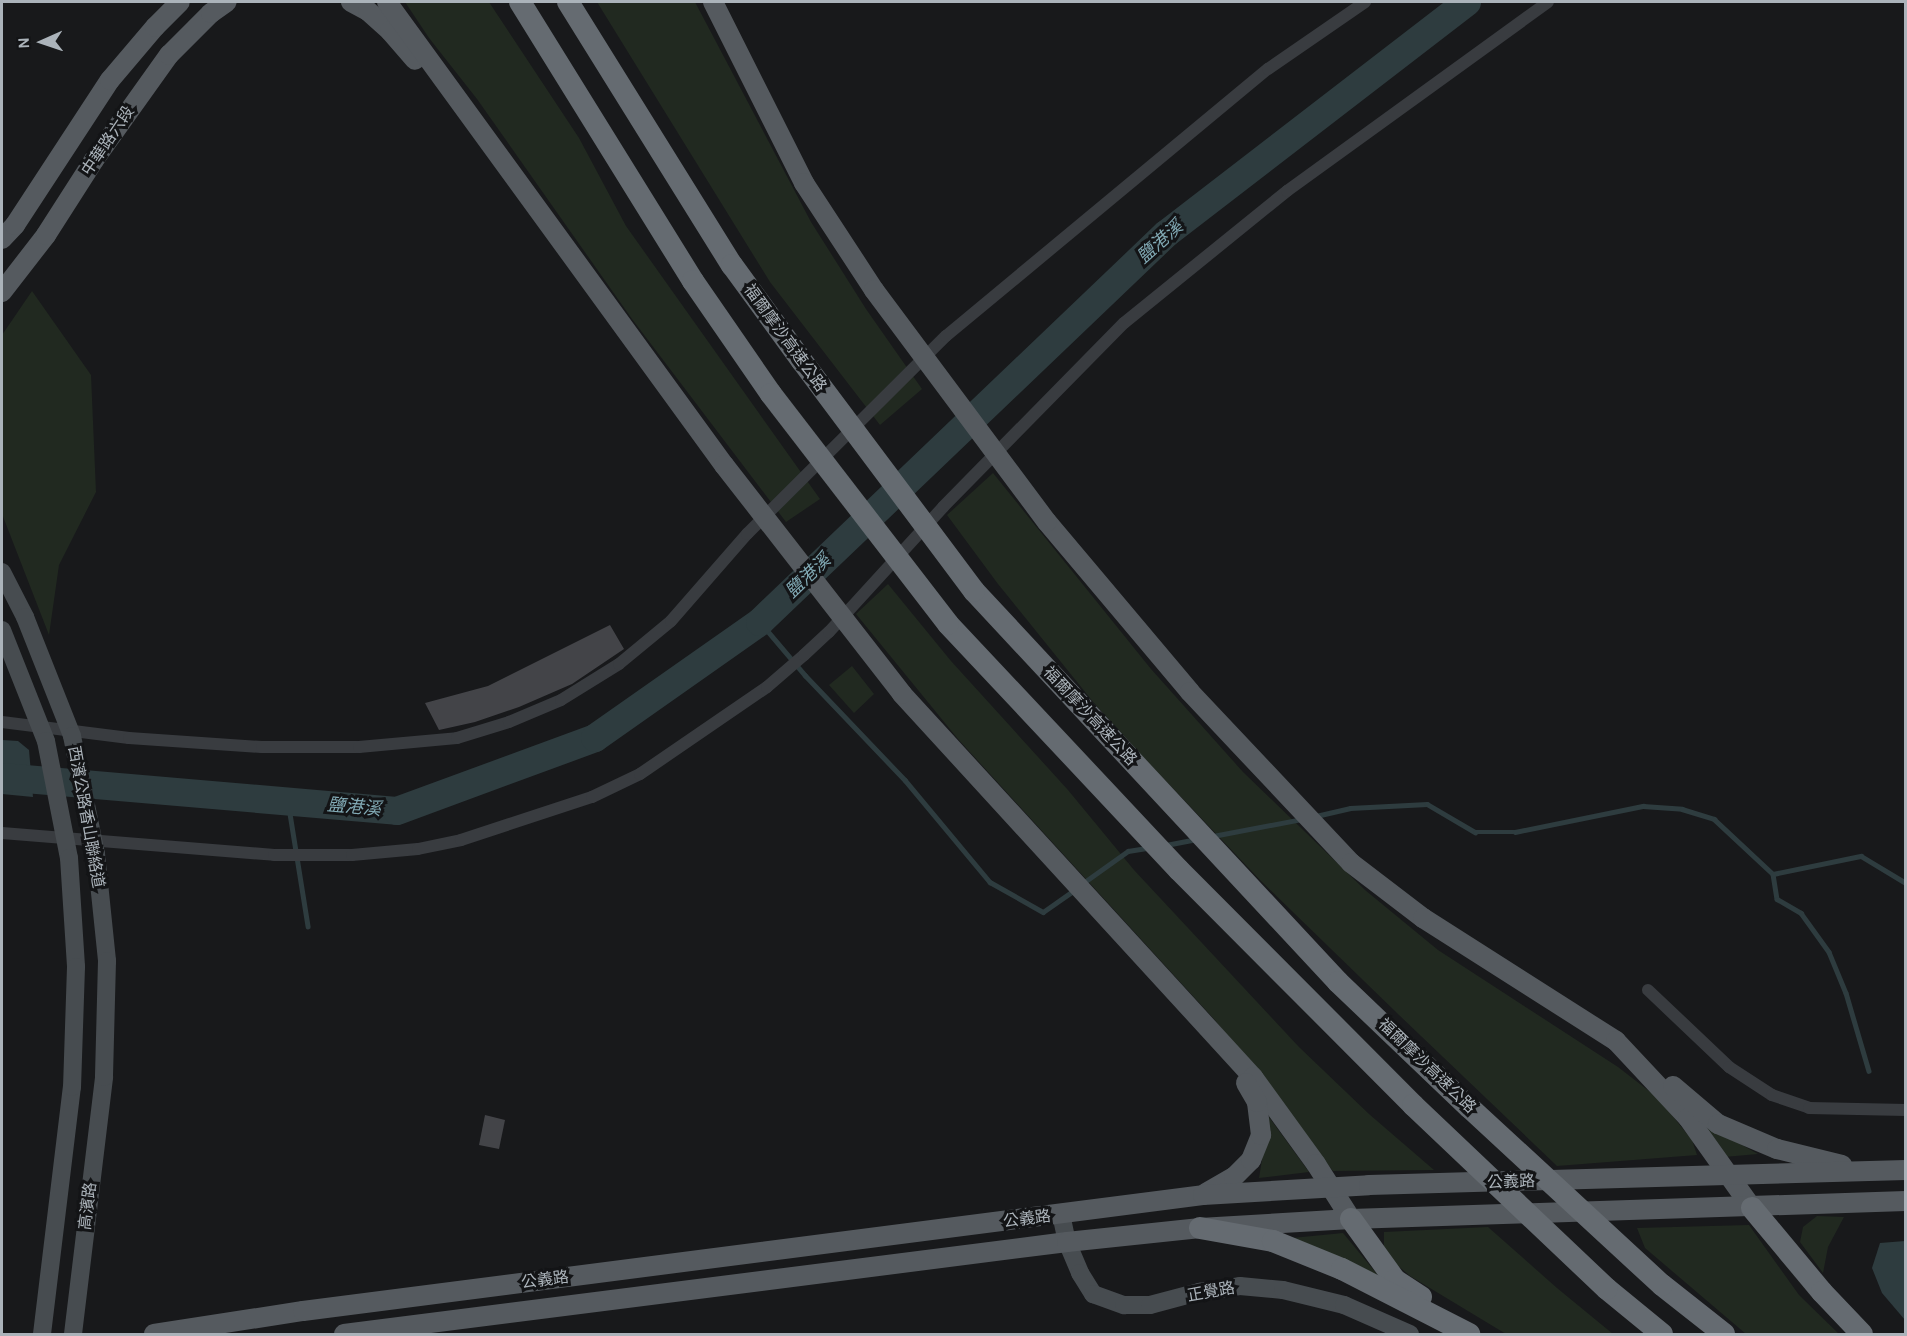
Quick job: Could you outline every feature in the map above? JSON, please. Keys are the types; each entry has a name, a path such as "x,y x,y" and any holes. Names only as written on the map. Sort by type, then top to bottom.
{"highway":[{"path":"520,2 693,281 771,394 948,624 1157,846 1413,1105 1607,1289 1662,1335"},
{"name":"福爾摩沙高速公路","path":"568,2 732,265 974,591 1338,982 1470,1108 1662,1285 1724,1335"},
{"path":"1752,1208 1821,1292 1862,1335"},
{"path":"1352,1219 1370,1248 1395,1280 1478,1335"},
{"path":"1200,1228 1273,1241 1342,1269 1468,1335"}],"main road":[{"name":"中華路六段","path":"2,239 15,225 110,80 180,2"},
{"name":"中華路六段","path":"4,293 46,235 94,160 169,55 211,13 227,2"},
{"path":"211,13 241,2"},
{"path":"351,2 368,11 390,31 424,71 463,107"},
{"path":"387,2 724,465 902,694 1186,1001 1253,1077 1352,1219"},
{"path":"715,5 804,183 874,290 1047,522 1190,692 1351,863 1423,918 1616,1041 1688,1118 1752,1208"},
{"path":"1186,1001 1239,1071 1257,1102 1262,1135 1251,1160 1234,1177 1203,1195"},
{"path":"1623,1048 1718,1124 1777,1149 1868,1171"},
{"name":"公義路","path":"154,1335 303,1311 1203,1195 1330,1187 1905,1170"},
{"name":"公義路","path":"344,1335 1067,1242 1200,1228 1352,1219 1752,1208 1905,1201"}],"street":[{"path":"2,722 129,738 262,747 359,747 457,738 509,722 561,700 619,664 671,621 747,534 946,336 1268,69 1365,2"},
{"path":"2,833 274,855 352,855 418,849 461,840 592,796 640,774 782,674 829,632 943,507 1124,323 1287,191 1534,6 1548,2"},
{"name":"西濱公路香山聯絡道","path":"2,572 26,617 72,736 96,854 107,961 104,1077"},
{"name":"西濱公路香山聯絡道","path":"2,630 46,741 69,858 76,967 72,1087"},
{"path":"1648,990 1729,1067 1772,1095 1809,1108 1905,1110"},
{"name":"高濱路","path":"73,1335 104,1077"},
{"name":"高濱路","path":"42,1335 72,1087"},
{"name":"正覺路","path":"1062,1214 1067,1242 1080,1273 1093,1294 1124,1305 1150,1305 1199,1292 1240,1286 1283,1290 1344,1305 1410,1335"}],"shaded area":[{"path":"405,2 489,2 579,138 626,226 820,499 786,522 632,319 477,99 429,38"},
{"path":"597,2 695,2 811,222 866,309 922,389 880,425 770,282"},
{"path":"32,291 91,375 96,492 59,565 49,635 2,514 2,335"},
{"path":"993,473 1151,669 1243,772 1365,890 1438,950 1618,1067 1658,1098 1692,1140 1697,1155 1557,1166 1399,1015 1261,881 1145,759 1094,703 998,584 947,515"},
{"path":"888,584 951,661 1068,790 1134,870 1299,1047 1369,1114 1434,1170 1333,1171 1214,1019 958,739 856,614"},
{"path":"852,666 874,694 854,713 829,685"},
{"path":"2,740 18,741 29,750 33,797 2,794"},
{"path":"1269,1117 1309,1172 1259,1178"},
{"path":"1701,1122 1733,1140 1758,1154 1724,1157"},
{"path":"1817,1216 1844,1217 1828,1247 1823,1273 1800,1242 1803,1227"},
{"path":"1749,1225 1799,1295 1839,1334 1746,1334 1645,1248 1637,1228"},
{"path":"1488,1227 1613,1334 1506,1334 1410,1276 1389,1258 1384,1247 1384,1232"},
{"path":"1343,1233 1382,1280 1292,1238"},
{"path":"1906,1241 1905,1320 1882,1293 1872,1268 1880,1243"}],"building":[{"path":"610,625 624,649 572,684 519,707 475,722 439,730 425,703 488,686"},
{"path":"485,1115 505,1120 499,1149 479,1145"}],"waterway":[{"name":"鹽港溪","path":"2,777 397,811 595,738 760,622 1166,234 1467,2"},
{"path":"760,622 805,675 905,780 990,882 1043,912 1074,890"},
{"path":"288,801 308,926"},
{"path":"1316,816 1350,808 1427,804 1475,832 1515,832 1643,806 1682,809 1714,819 1773,874 1861,856 1906,883"},
{"path":"1213,836 1302,819"},
{"path":"1166,845 1196,839"},
{"path":"1083,883 1128,851 1148,848"},
{"path":"1773,874 1777,899 1801,913 1829,952 1846,993 1869,1071"}]}
